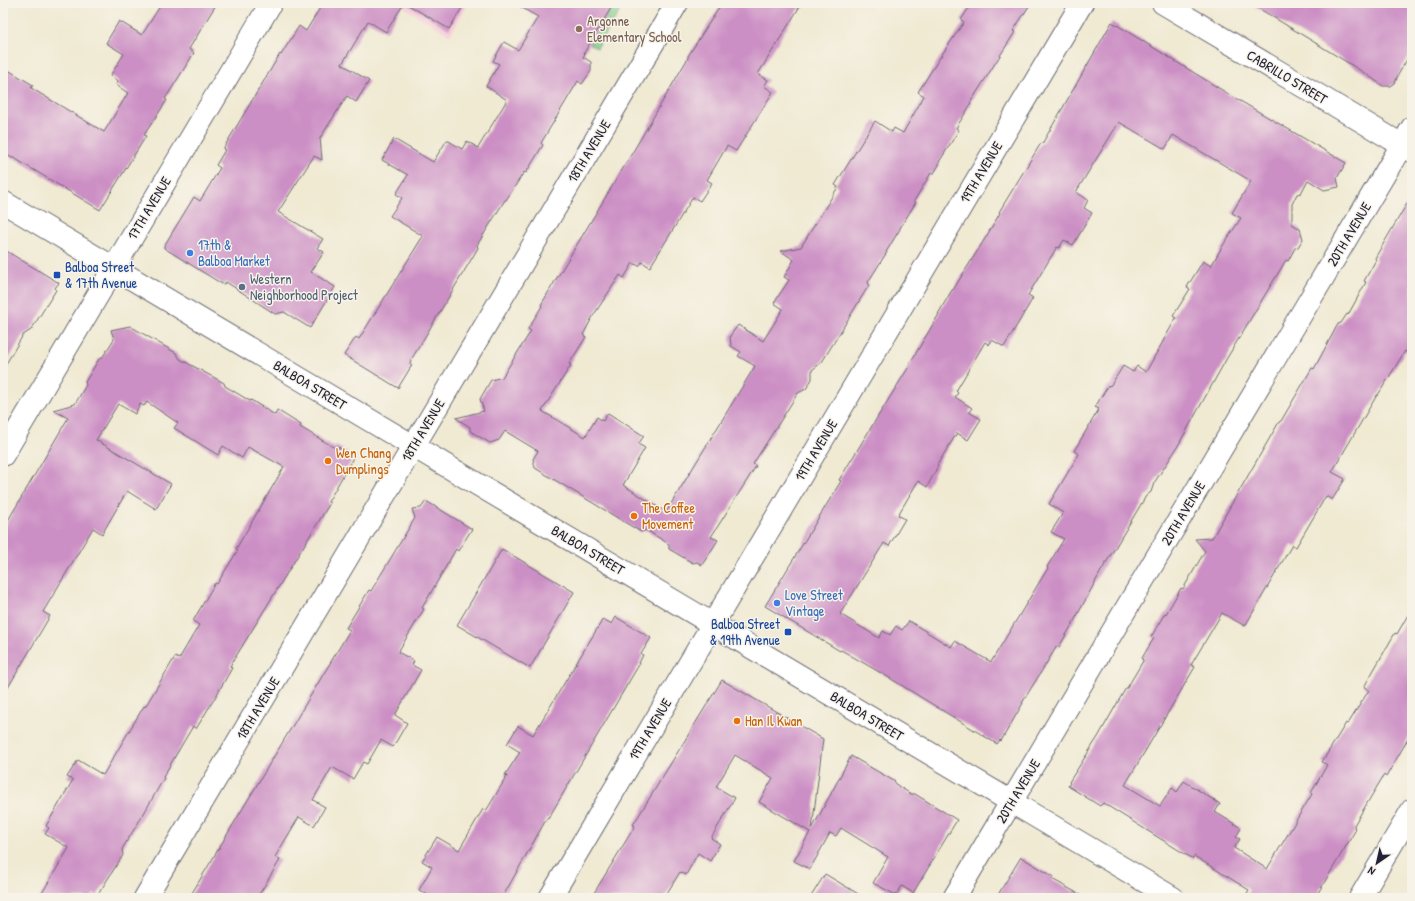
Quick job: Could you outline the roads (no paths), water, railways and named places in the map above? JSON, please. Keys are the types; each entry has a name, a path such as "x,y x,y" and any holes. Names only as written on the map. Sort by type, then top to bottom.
{"street":[{"name":"17TH AVENUE","path":"3,455 271,3"},
{"name":"18TH AVENUE","path":"145,898 677,3"},
{"name":"19TH AVENUE","path":"550,898 1082,3"},
{"name":"CABRILLO STREET","path":"1163,3 1409,141"},
{"name":"20TH AVENUE","path":"954,898 1409,141"},
{"name":"BALBOA STREET","path":"3,202 1173,898"},
{"path":"1360,898 1412,810"}],"place":[{"name":"Argonne Elementary School","path":"579,29"},
{"name":"17th & Balboa Market","path":"190,253"},
{"name":"Balboa Street & 17th Avenue","path":"57,275"},
{"name":"Western Neighborhood Project","path":"242,287"},
{"name":"Wen Chang Dumplings","path":"328,461"},
{"name":"The Coffee Movement","path":"634,516"},
{"name":"Love Street Vintage","path":"777,603"},
{"name":"Balboa Street & 19th Avenue","path":"788,632"},
{"name":"Han Il Kwan","path":"737,721"}]}
